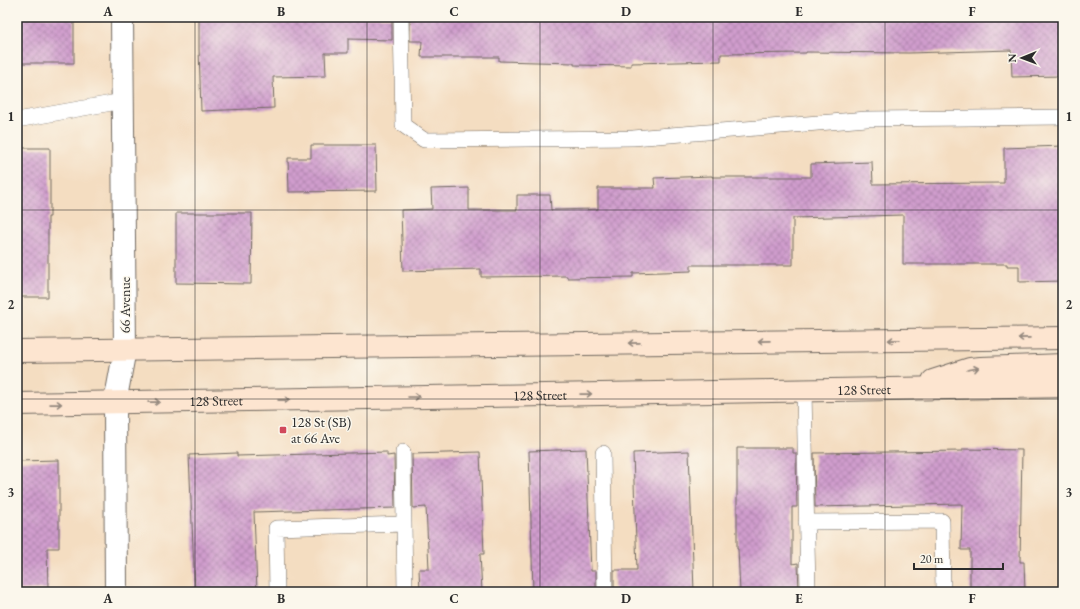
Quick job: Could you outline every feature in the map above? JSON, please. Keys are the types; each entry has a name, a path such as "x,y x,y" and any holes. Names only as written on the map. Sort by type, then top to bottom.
{"main road":[{"path":"17,351 1063,338"},
{"path":"909,388 970,370 994,367 1063,365"},
{"name":"128 Street","path":"17,404 1063,386"}],"street":[{"name":"66 Avenue","path":"116,592 115,403 125,349 122,17"}],"lane":[{"path":"401,17 403,125 424,140 632,138 867,119 1063,117"},
{"path":"17,120 123,101"},
{"path":"804,390 808,592"},
{"path":"403,452 405,592"},
{"path":"603,452 605,592"},
{"path":"806,522 942,521 943,592"},
{"path":"277,592 276,528 404,524"}],"building":[{"path":"17,17 74,17 74,63 17,63"},
{"path":"199,17 392,17 392,40 348,39 348,53 325,53 326,76 273,77 274,108 201,111"},
{"path":"410,17 967,17 967,19 1063,17 1063,76 1012,77 1011,50 909,53 806,52 721,54 721,61 631,63 631,66 499,61 499,57 421,57 422,41 410,41"},
{"path":"311,145 376,145 377,191 289,192 288,158 311,158"},
{"path":"1063,146 1063,281 1019,282 1019,266 1007,266 1007,264 903,264 903,215 793,218 793,265 691,265 691,271 633,273 633,277 481,277 481,269 403,271 401,210 432,209 431,189 469,188 469,210 517,210 517,195 550,195 551,210 598,209 598,188 655,188 654,178 712,176 811,177 811,164 872,162 873,184 1004,183 1004,148"},
{"path":"17,148 50,148 48,297 17,297"},
{"path":"176,213 252,213 251,284 176,283"},
{"path":"737,448 793,448 793,453 796,453 797,507 792,507 792,564 798,563 799,592 740,592 737,549"},
{"path":"586,449 591,571 596,571 596,592 533,592 529,451"},
{"path":"963,449 1022,450 1020,562 1024,562 1025,592 970,592 970,550 961,550 962,504 815,507 814,453 963,451"},
{"path":"689,451 694,592 614,592 614,570 637,570 633,453"},
{"path":"387,452 387,456 394,455 395,508 254,512 257,592 195,592 189,455 237,453 237,456"},
{"path":"480,452 484,554 480,554 482,592 420,592 419,569 429,569 426,507 413,508 412,454"},
{"path":"59,460 59,548 47,548 48,589 20,590 19,548 17,548 17,461"}],"place":[{"name":"128 St (SB) at 66 Ave","path":"283,430"}]}
